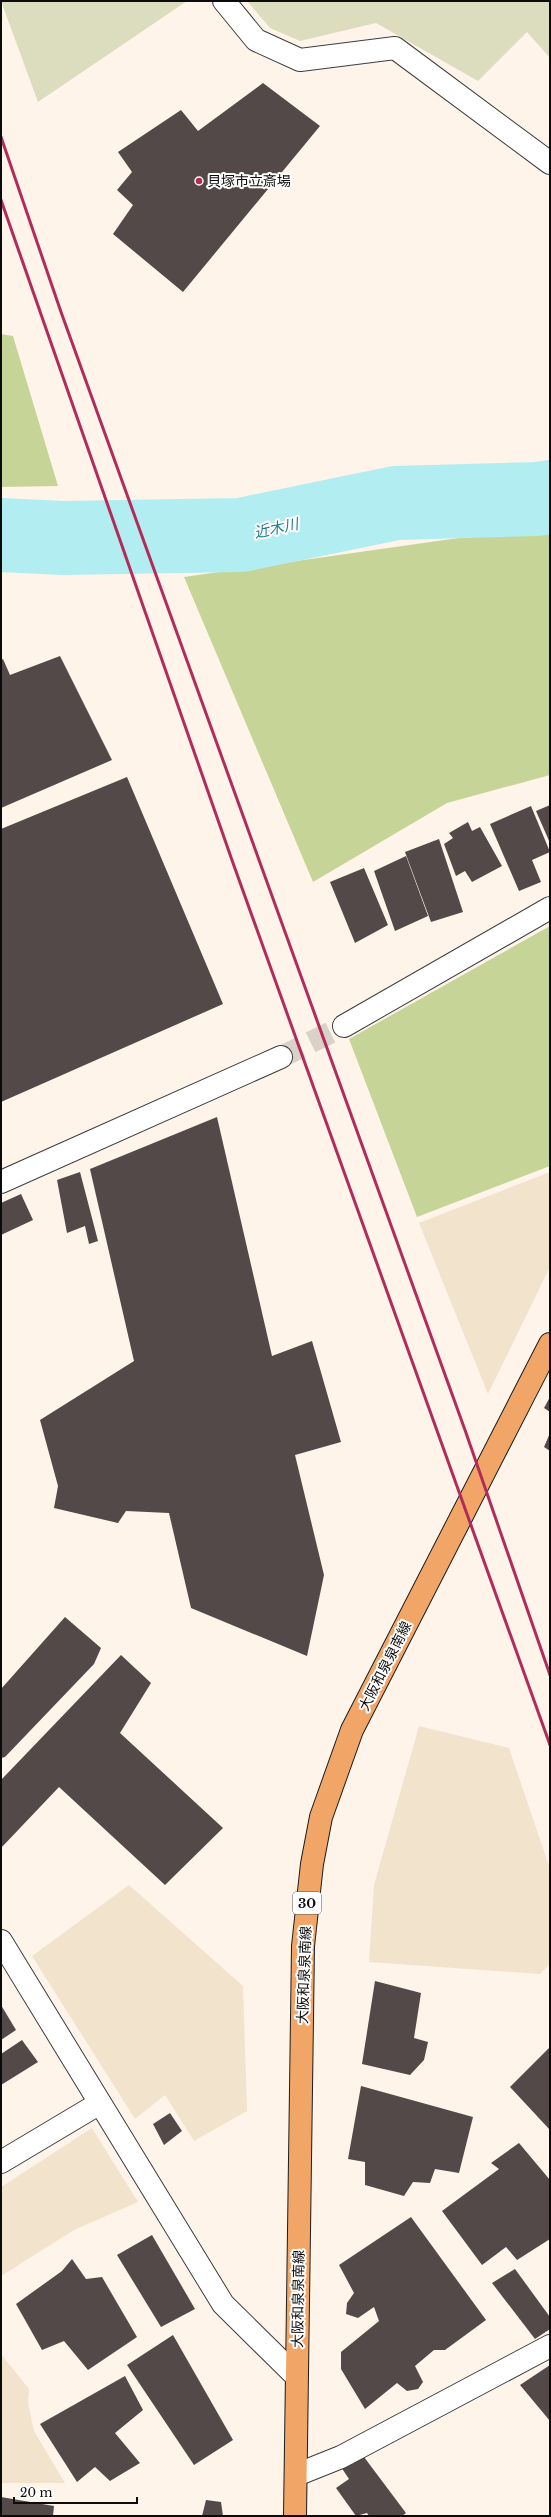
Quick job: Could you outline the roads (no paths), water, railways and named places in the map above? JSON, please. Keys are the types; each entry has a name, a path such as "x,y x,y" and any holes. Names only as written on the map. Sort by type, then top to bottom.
{"main road":[{"name":"大阪和泉泉南線","path":"295,2516 303,1946 312,1864 321,1817 352,1730 550,1344"}],"street":[{"path":"224,1 256,40 300,60 395,48 550,163"},
{"path":"344,1026 550,908"},
{"path":"1,1182 281,1057"},
{"path":"4,1953 100,2103 223,2304 296,2376"},
{"path":"1,2162 100,2103"},
{"path":"296,2475 341,2457 550,2346"}],"waterway":[{"name":"近木川","path":"1,535 63,538 241,535 396,503 537,499 550,497"}],"tunnel":[{"path":"281,1057 344,1026"}],"railway":[{"path":"1,137 61,312 465,1430 550,1675"},
{"path":"1,200 233,863 550,1745"}],"place":[{"name":"貝塚市立斎場","path":"199,181"}]}
